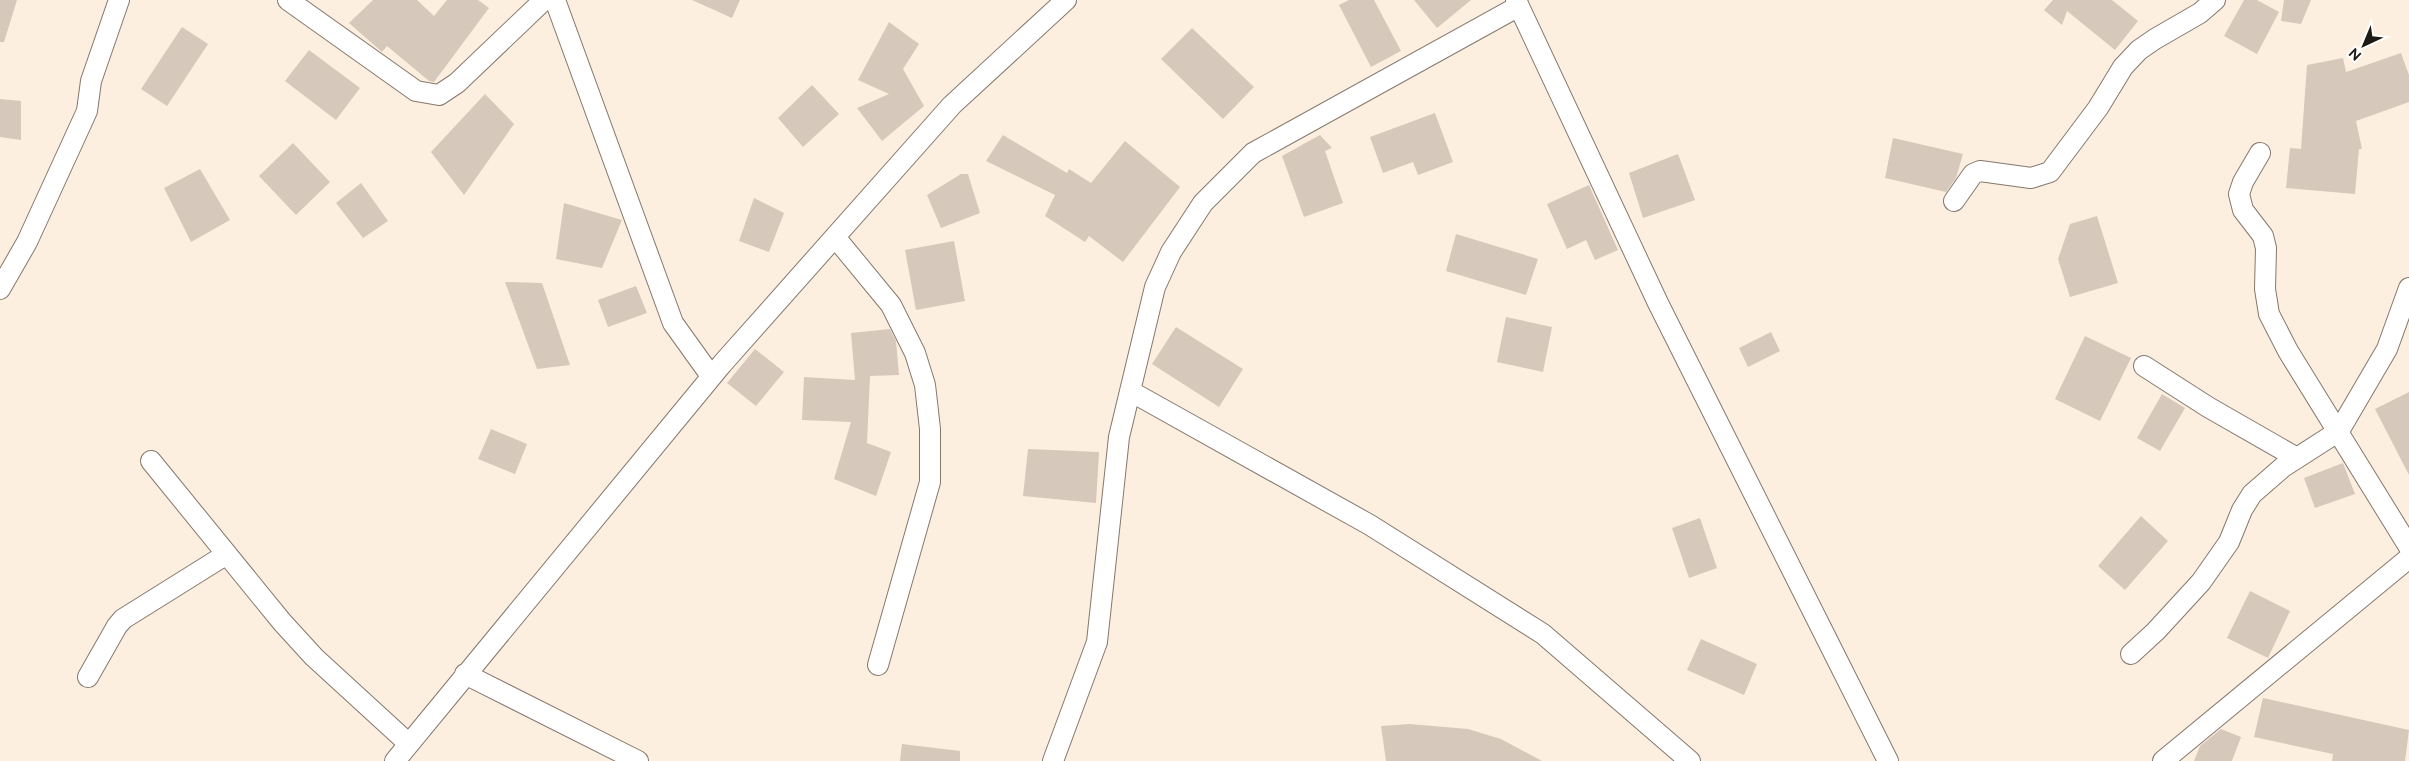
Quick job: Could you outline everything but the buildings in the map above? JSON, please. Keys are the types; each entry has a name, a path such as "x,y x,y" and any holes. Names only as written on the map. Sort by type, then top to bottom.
{"street":[{"path":"0,289 27,242 87,111 91,81 119,0"},
{"path":"288,0 416,91 439,95 457,83 544,0"},
{"path":"555,0 673,323 712,376"},
{"path":"395,761 712,376 952,105 1066,0"},
{"path":"1954,201 1973,174 1980,171 2031,178 2050,172 2098,108 2123,67 2155,38 2200,14 2215,0"},
{"path":"1053,761 1079,696 1097,642 1118,437 1155,286 1171,252 1203,204 1252,153 1517,3 1658,303 1888,761"},
{"path":"2260,153 2243,182 2239,194 2243,210 2263,236 2266,248 2265,289 2269,314 2288,351 2409,547"},
{"path":"835,237 891,305 915,353 925,385 930,429 930,482 878,665"},
{"path":"2131,654 2156,631 2200,582 2229,542 2242,510 2252,494 2266,480 2339,431 2387,349 2409,288"},
{"path":"2144,366 2208,407 2297,458"},
{"path":"1130,391 1370,525 1542,634 1690,761"},
{"path":"151,461 314,656 408,744"},
{"path":"88,677 117,626 123,619 227,554"},
{"path":"2164,761 2409,558"},
{"path":"465,674 638,761"}]}
